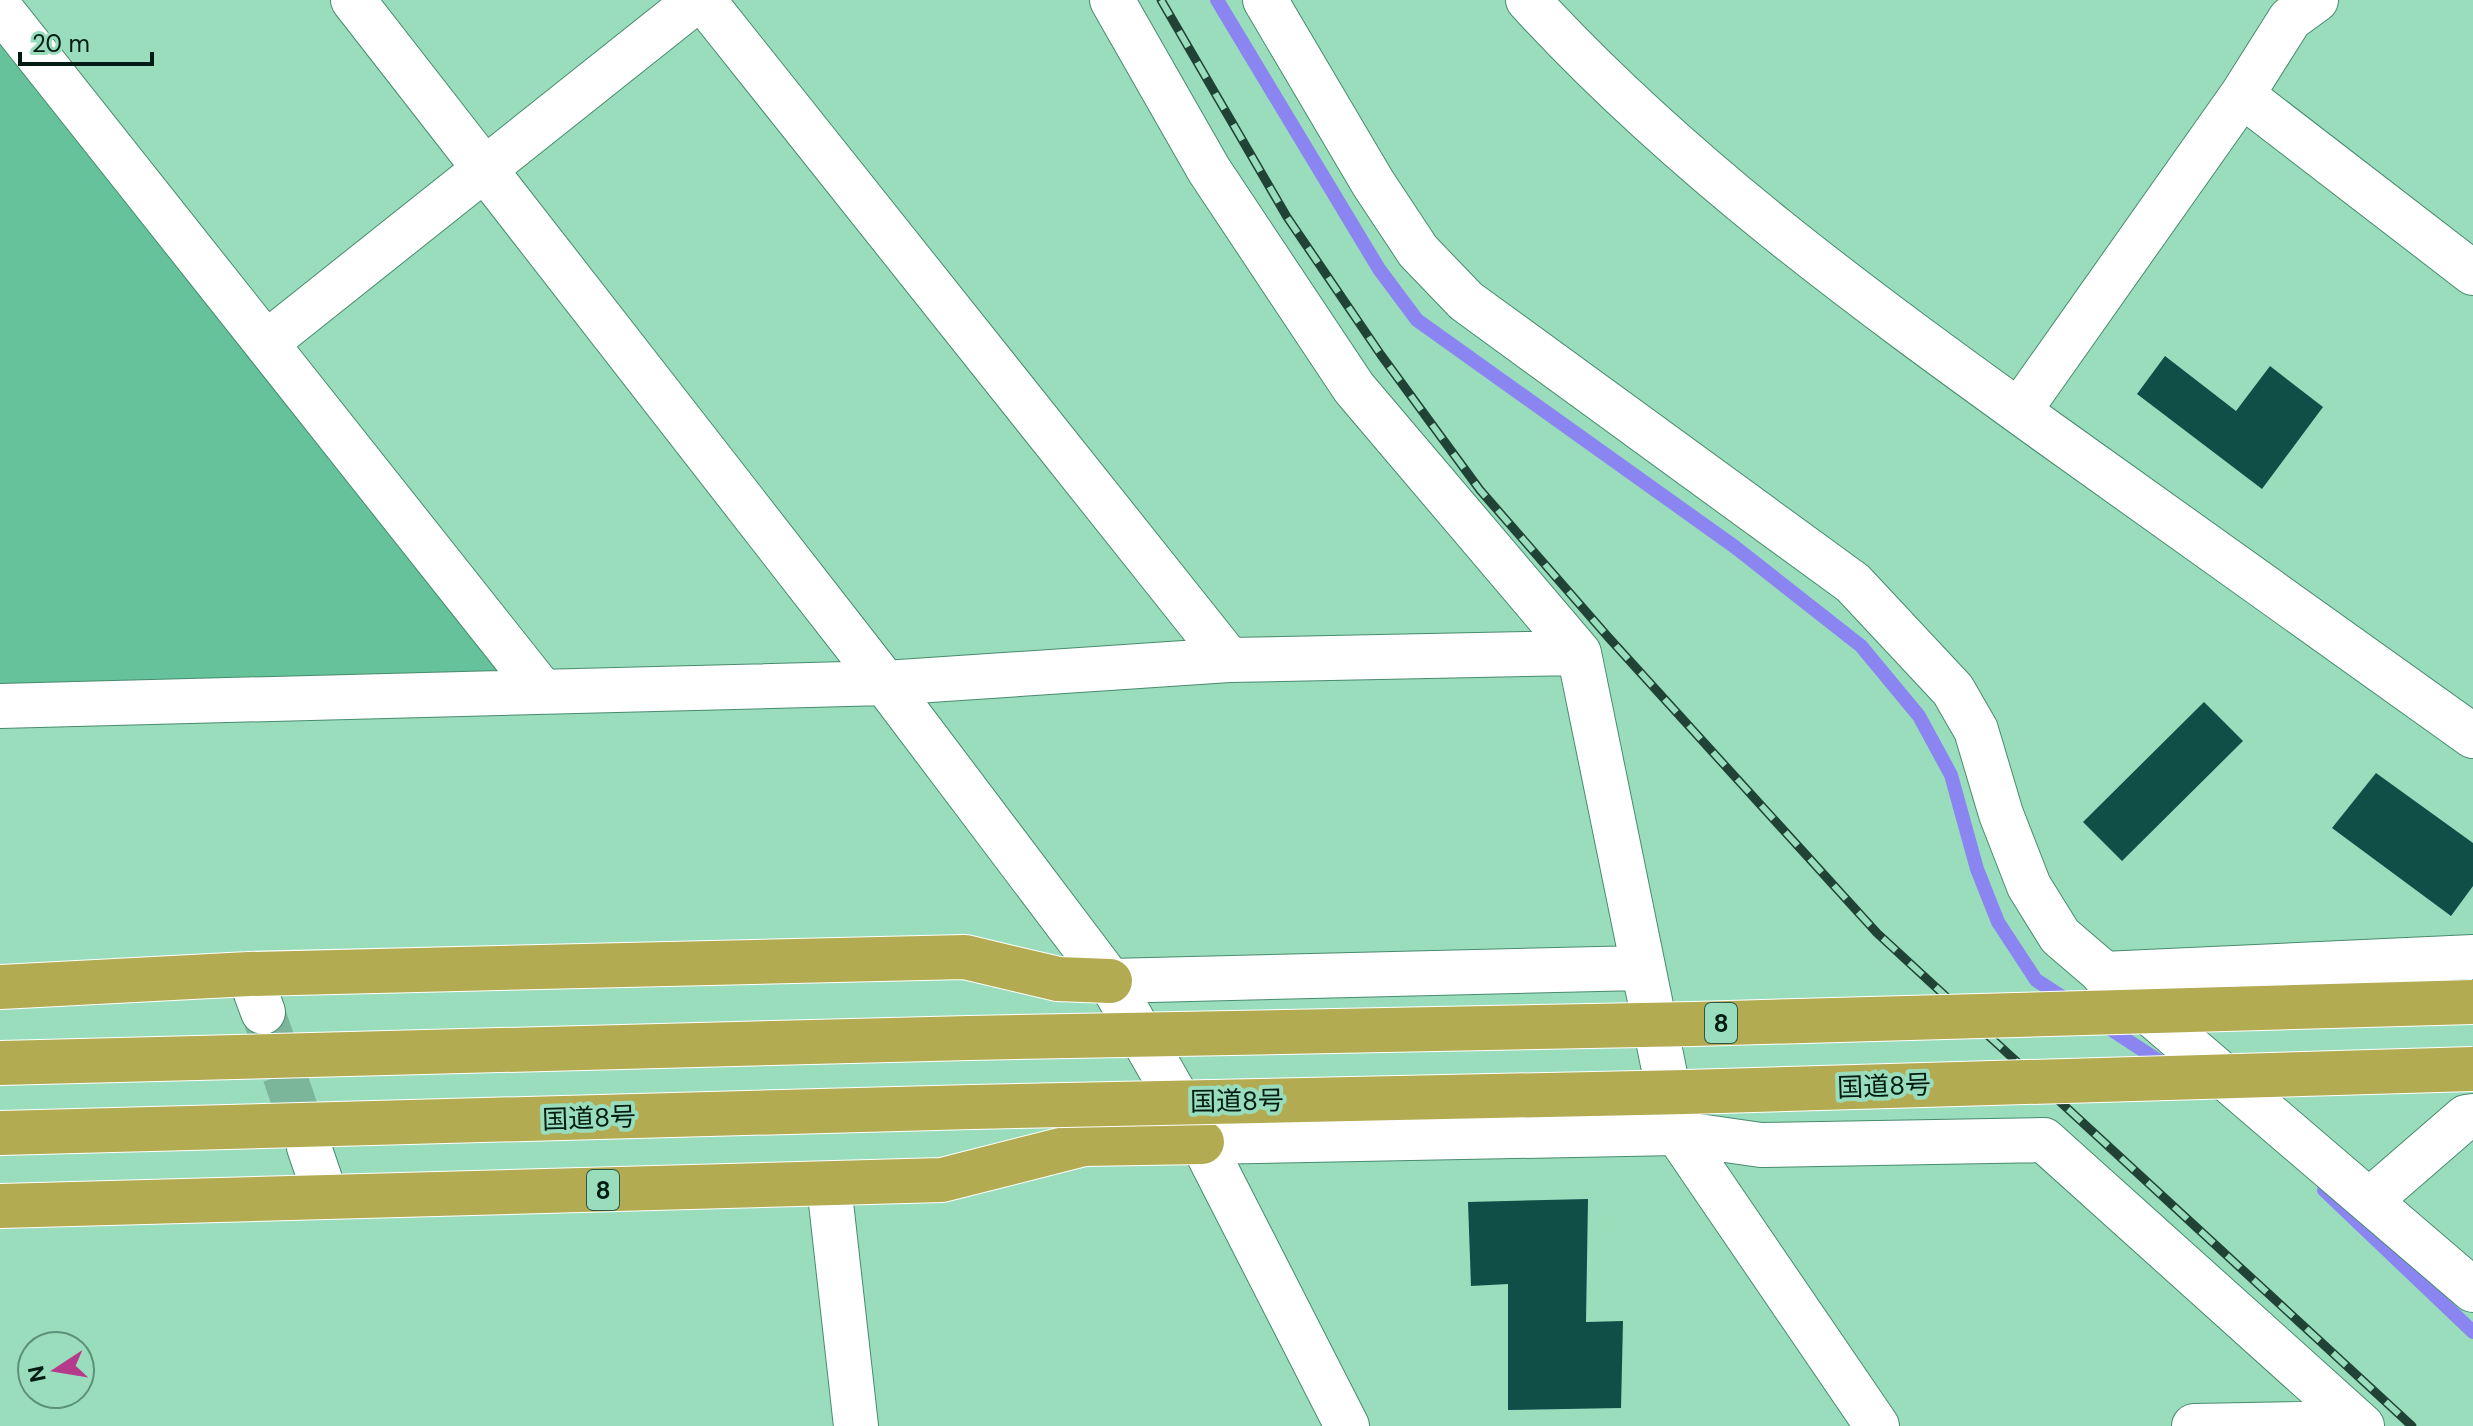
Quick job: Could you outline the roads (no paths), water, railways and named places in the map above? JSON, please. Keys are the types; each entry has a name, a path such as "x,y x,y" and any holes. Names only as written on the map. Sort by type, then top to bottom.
{"highway":[{"path":"0,987 256,993 965,957 1058,979 1110,981"},
{"name":"8","path":"0,1063 969,1038 1694,1024 2473,1002"},
{"name":"国道8号","path":"0,1133 2473,1069"},
{"name":"8","path":"0,1206 942,1180 1084,1144 1202,1142"}],"street":[{"path":"353,0 885,683 1110,981 1202,1142 1347,1426"},
{"path":"266,343 700,0 1229,660"},
{"path":"1112,0 1209,170 1354,388 1579,653 1677,1133 1877,1426"},
{"path":"1265,0 1418,251 1466,301 1853,583 1953,690 1976,730 2001,814 2029,886 2060,936 2473,1290"},
{"path":"1528,0 1588,65 1686,157 1858,295 2473,736"},
{"path":"2019,411 2242,95 2290,19 2316,0"},
{"path":"0,8 541,690"},
{"path":"2242,95 2473,273"},
{"path":"0,706 885,683 1229,660 1579,653"},
{"path":"2103,974 2473,957"},
{"path":"1110,981 1641,968"},
{"path":"2369,1201 2466,1117 2473,1116"},
{"path":"1202,1142 1677,1133 1761,1145 2044,1140 2360,1424"},
{"path":"309,1147 326,1197"},
{"path":"829,1185 856,1426"},
{"path":"2194,1426 2360,1424"}],"waterway":[{"path":"1217,0 1379,269 1417,320 1735,547 1861,646 1919,716 1951,775 1977,869 1998,922 2036,980 2070,1002"},
{"path":"2104,1025 2167,1066"},
{"path":"2324,1190 2473,1332"}],"tunnel":[{"path":"263,1012 309,1147"}],"railway":[{"path":"1161,0 1287,217 1381,355 1480,490 1609,638 1877,933 2412,1426"}]}
